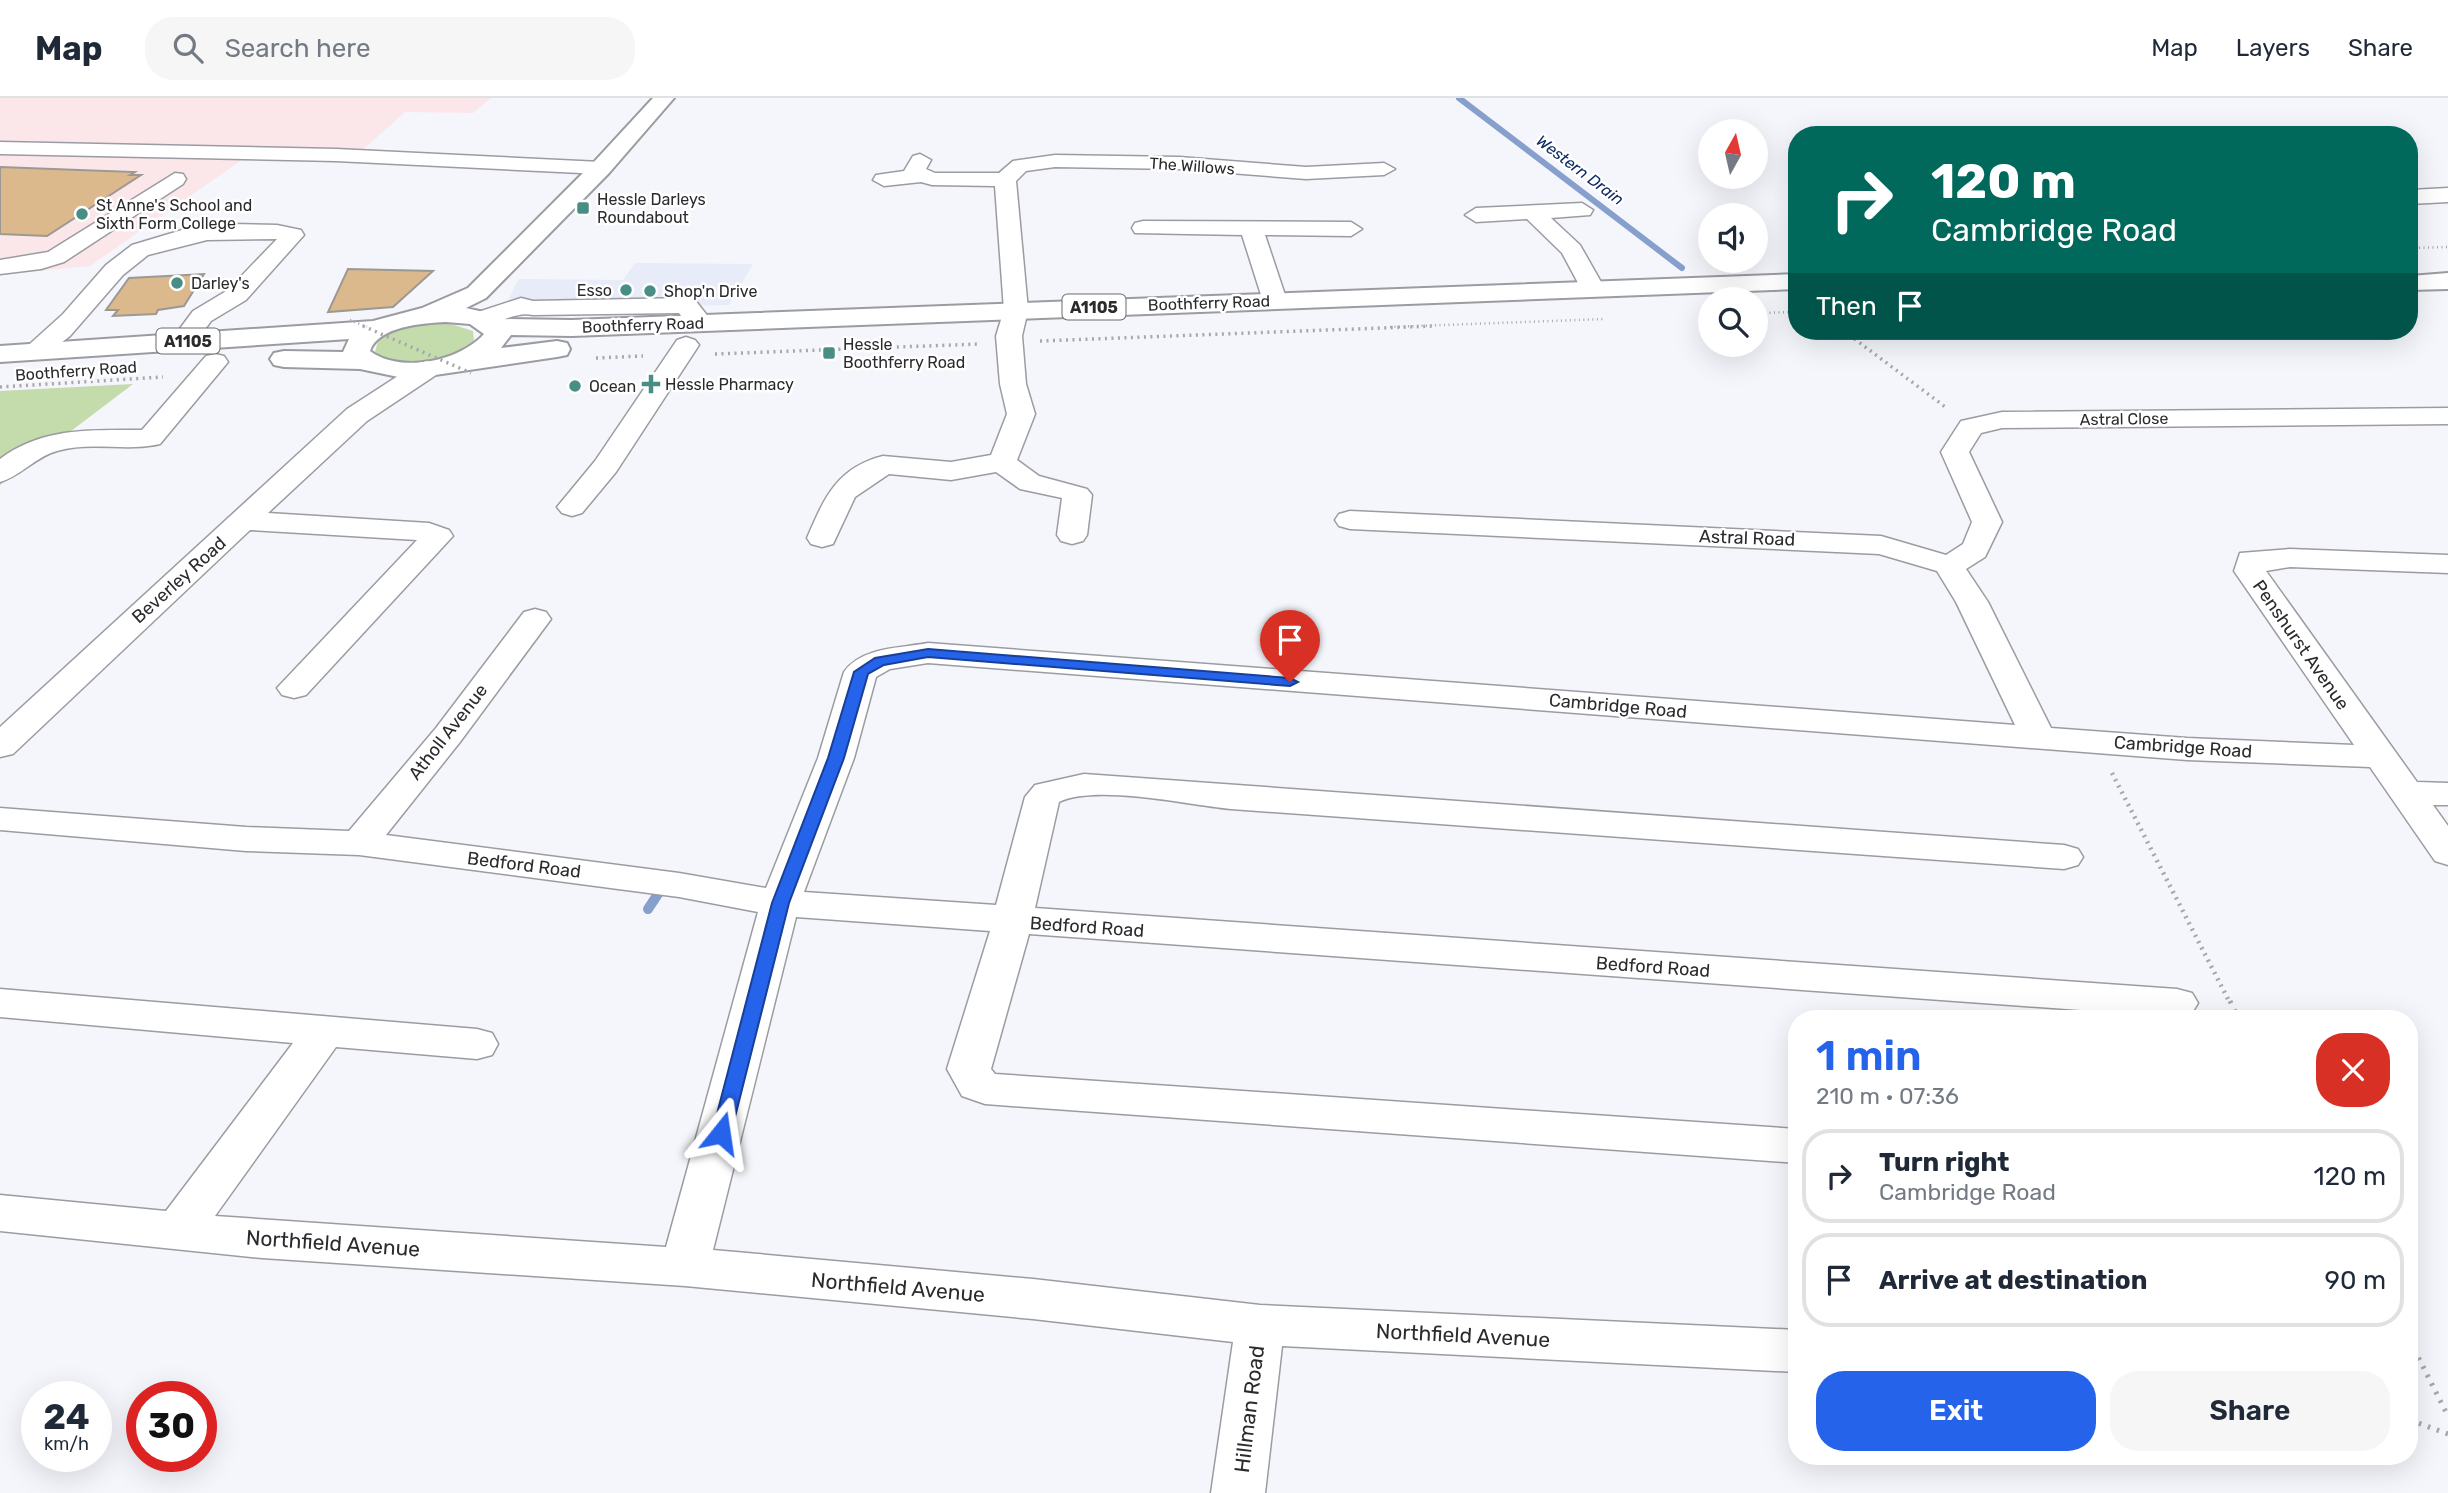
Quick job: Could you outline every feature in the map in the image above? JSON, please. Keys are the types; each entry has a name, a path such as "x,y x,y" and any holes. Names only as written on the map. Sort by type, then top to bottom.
{"main road":[{"path":"469,369 498,335 483,308 606,162 664,98"},
{"path":"2418,263 2447,276"},
{"path":"2418,281 2447,276"},
{"name":"Boothferry Road","path":"1011,330 1276,301 1788,282"},
{"path":"1768,307 1788,306"},
{"name":"Boothferry Road","path":"0,354 376,330 429,315 483,308 572,328 689,341"},
{"name":"Boothferry Road","path":"0,377 291,359 427,369 469,369 540,349 689,341 1698,309"},
{"path":"372,365 357,354 357,346 376,330"}],"street":[{"path":"0,148 606,162"},
{"path":"466,152 606,162"},
{"name":"The Willows","path":"1006,180 1020,165 1055,161 1179,163 1306,173 1389,164 1409,176"},
{"path":"822,538 842,492 883,466 951,471 1001,462 1009,449 1021,414 1013,384 1006,180 920,168 884,180"},
{"path":"0,267 41,262 56,257 175,179"},
{"path":"2418,197 2448,195"},
{"path":"1476,215 1582,210"},
{"path":"1534,214 1572,250 1593,289"},
{"path":"1143,228 1352,229"},
{"path":"1251,229 1276,301"},
{"path":"36,351 67,326 128,256 166,240 246,232 280,231 293,235 236,295 202,316 183,342"},
{"path":"483,308 528,285 521,305"},
{"path":"483,308 521,305 533,309 686,305 689,341 622,443 572,507"},
{"path":"0,473 29,452 44,445 68,440 150,438 215,362"},
{"name":"Beverley Road","path":"357,415 372,365"},
{"name":"Beverley Road","path":"0,746 357,415 427,369"},
{"name":"Astral Close","path":"1971,426 2002,420 2448,416"},
{"path":"1971,426 1955,452 1987,522 1981,541 1972,556 1948,565 1972,602 2038,737"},
{"path":"1001,462 1024,481 1077,495 1072,535"},
{"name":"Astral Road","path":"1350,520 1881,545 1948,565"},
{"path":"245,521 415,531 438,536 294,688"},
{"name":"Penshurst Avenue","path":"2448,564 2290,558 2251,560 2250,571 2378,757 2448,853"},
{"name":"Atholl Avenue","path":"359,843 448,735 534,619"},
{"name":"Cambridge Road","path":"780,903 836,758 861,672 880,661 928,653 2187,749 2378,757"},
{"path":"1788,1145 980,1088 972,1081 969,1069 1012,921 1043,796 1050,791 1083,785 1361,808 2064,857"},
{"path":"2406,793 2448,794"},
{"name":"Bedford Road","path":"0,819 246,839 359,843 678,885 780,903 2178,1003"},
{"path":"685,1267 780,903"},
{"path":"0,1003 477,1044"},
{"path":"178,1230 325,1031"},
{"name":"Northfield Avenue","path":"0,1213 178,1230 685,1267 1033,1299 1260,1325 1788,1351"},
{"name":"Hillman Road","path":"1238,1493 1260,1325"}],"path":[{"path":"2418,248 2448,247"},
{"path":"1768,313 1788,312"},
{"path":"588,358 689,341 1011,330 1616,318"},
{"path":"350,320 469,369"},
{"path":"1856,340 1971,426"},
{"path":"2094,741 2152,846 2234,1010"},
{"path":"2418,1357 2448,1416"},
{"path":"2418,1423 2448,1434"}],"shaded area":[{"name":"St Anne's School and Sixth Form College","path":"0,98 491,98 473,113 405,112 348,163 243,159 90,266 0,275"},
{"name":"Esso","path":"635,263 753,264 729,305 525,309 508,300 519,279 623,280"}],"green space":[{"path":"448,323 473,331 474,341 453,355 426,363 398,362 375,352 378,341 394,332 420,325"},
{"path":"133,384 0,485 0,391"}],"building":[{"path":"0,167 135,172 130,175 141,175 47,236 0,234"},
{"path":"348,269 433,271 393,307 328,312"},
{"name":"Darley's","path":"204,274 184,306 158,310 156,314 113,316 118,310 106,310 129,278"}],"waterway":[{"name":"Western Drain","path":"1459,98 1682,268"},
{"path":"648,909 666,882"}],"place":[{"name":"Hessle Darleys Roundabout","path":"583,208"},
{"name":"St Anne's School and Sixth Form College","path":"82,214"},
{"name":"Darley's","path":"177,283"},
{"name":"Esso","path":"626,290"},
{"name":"Shop'n Drive","path":"650,291"},
{"name":"Hessle Boothferry Road","path":"829,353"},
{"name":"Hessle Pharmacy","path":"651,384"},
{"name":"Ocean","path":"575,386"}],"route":[{"path":"721,1133 780,903 808,837 836,758 861,672 880,661 928,653 1290,682"}]}
